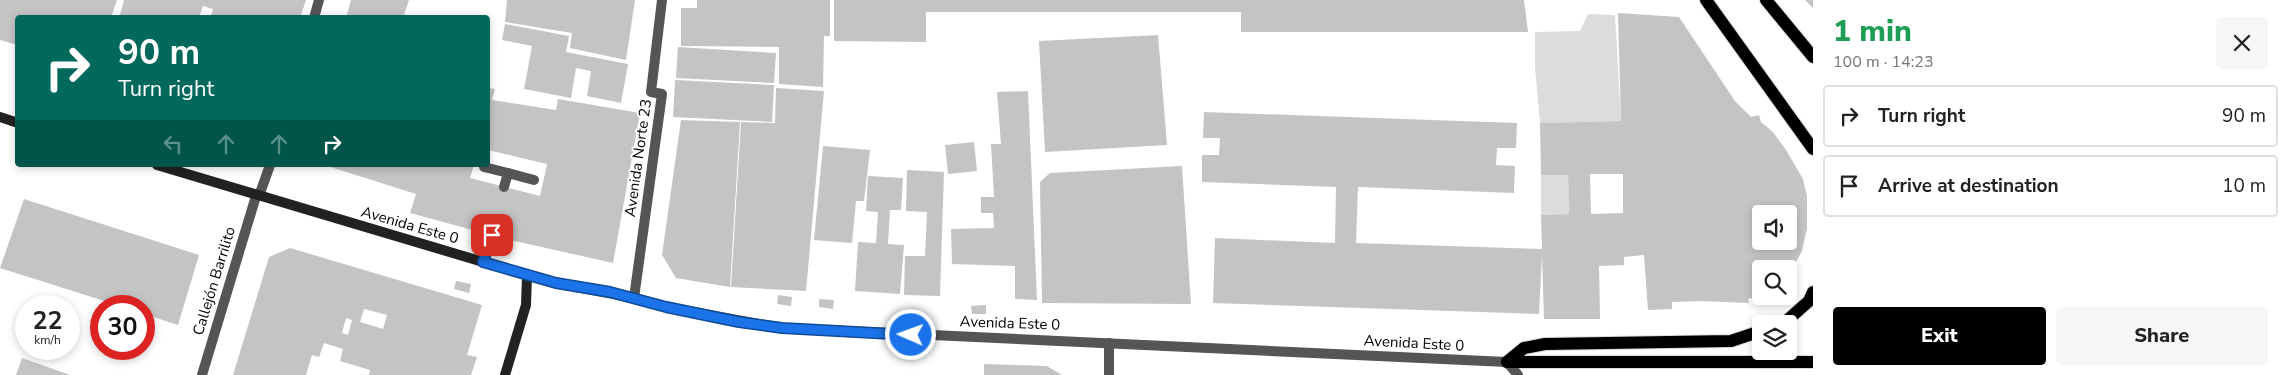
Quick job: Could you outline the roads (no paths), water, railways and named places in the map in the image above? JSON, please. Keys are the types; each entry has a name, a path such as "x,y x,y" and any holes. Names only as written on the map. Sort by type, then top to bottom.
{"main road":[{"path":"1706,0 1813,149"},
{"path":"1766,0 1813,57"},
{"path":"0,117 15,121"},
{"name":"Avenida Este 0","path":"163,167 527,275"},
{"path":"505,375 526,305 527,275"},
{"path":"1793,315 1809,301 1813,292"},
{"path":"1507,362 1524,348 1545,344 1731,341 1752,334"},
{"path":"1507,362 1813,362"}],"street":[{"path":"315,15 319,0"},
{"name":"Avenida Norte 23","path":"634,298 662,94 651,92 662,0"},
{"name":"Callejón Barrilito","path":"202,375 257,196 269,167"},
{"path":"484,167 534,180"},
{"path":"504,187 508,173"},
{"path":"483,262 492,235"},
{"name":"Avenida Este 0","path":"527,275 556,283 712,316 782,328 1507,362"},
{"path":"1109,343 1109,375"},
{"path":"1507,362 1518,375"}]}
